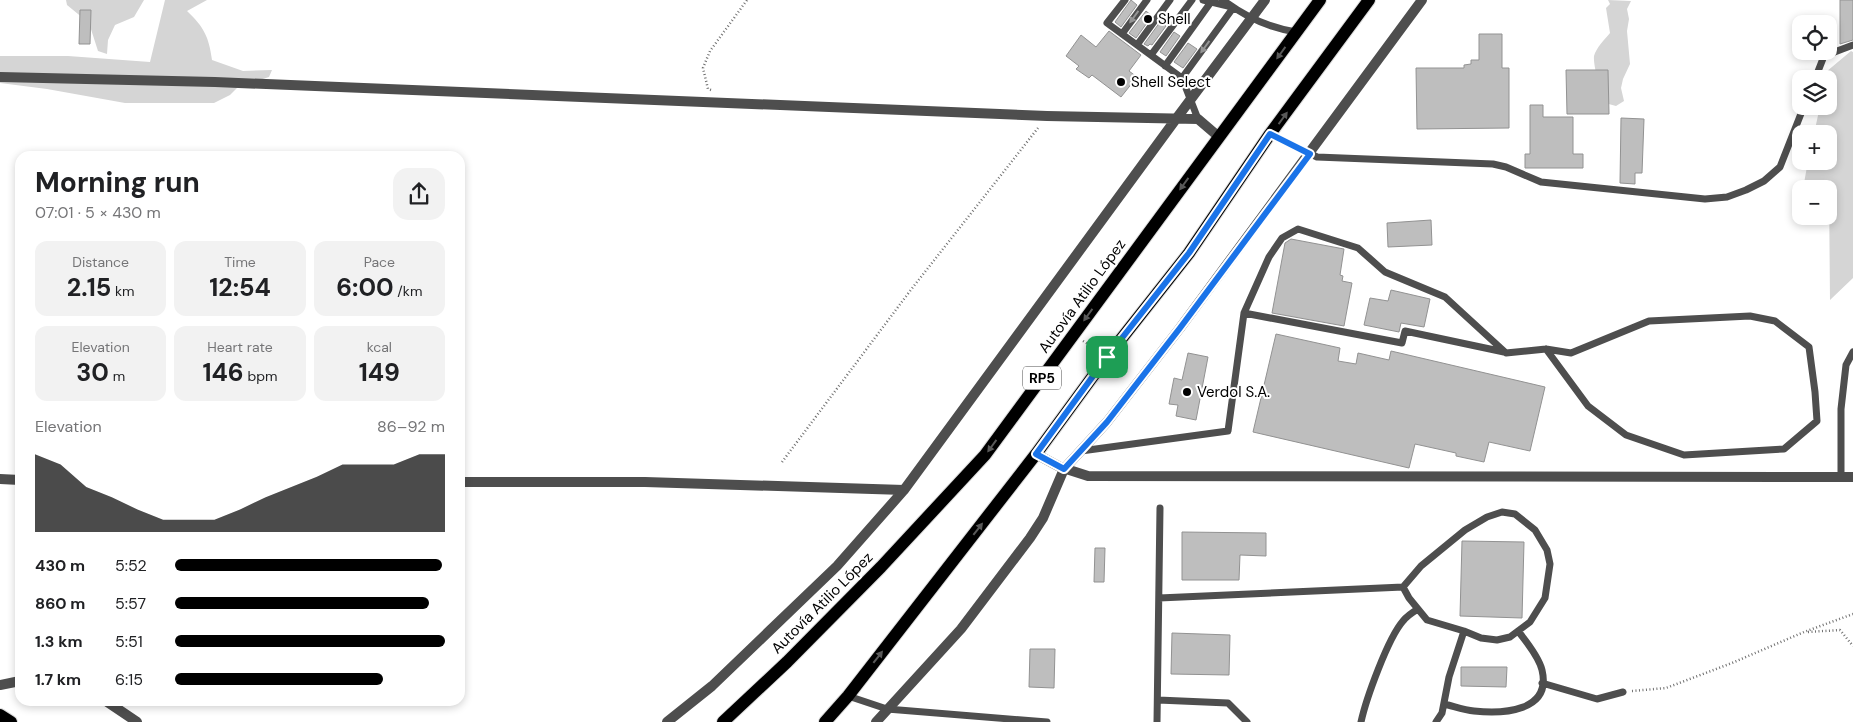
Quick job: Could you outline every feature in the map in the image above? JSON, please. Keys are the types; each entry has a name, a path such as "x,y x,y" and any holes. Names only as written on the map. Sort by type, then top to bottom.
{"main road":[{"name":"Autovía Atilio López","path":"723,722 787,662 854,594 985,455 1320,0"},
{"name":"RP5","path":"825,722 848,696 1036,454 1107,357 1189,253 1270,134 1369,0"},
{"path":"0,715 11,722"}],"street":[{"path":"667,722 712,686 837,566 904,490 1265,0"},
{"path":"876,722 960,628 1030,538 1043,518 1064,469 1107,422 1180,328 1422,0"},
{"path":"0,77 215,82 1047,116 1198,119 1219,137"},
{"path":"1036,454 1064,469 1088,476 1122,477 1853,477"},
{"path":"0,479 15,480"},
{"path":"465,482 645,482 904,490"},
{"path":"0,684 15,682"},
{"path":"113,706 137,722"}],"lane":[{"path":"1125,0 1107,23 1182,78 1198,119"},
{"path":"1122,34 1147,0"},
{"path":"1137,45 1170,0"},
{"path":"1151,55 1192,0"},
{"path":"1223,0 1233,8 1252,18 1281,30 1296,32"},
{"path":"1165,66 1207,1 1233,8"},
{"path":"1182,78 1233,8"},
{"path":"1819,70 1824,56 1853,45"},
{"path":"1270,134 1317,157 1493,164 1506,167 1541,182 1705,199 1727,197 1746,190 1764,181 1780,167 1800,115"},
{"path":"1081,451 1228,431 1244,313 1268,257 1282,238 1298,229 1358,248 1385,272 1445,297 1506,353"},
{"path":"1244,313 1402,343 1405,331 1506,353 1546,349 1571,353 1649,321 1750,316 1775,321 1809,348 1816,392 1817,421 1784,449 1684,456 1626,435 1588,406 1546,349"},
{"path":"1841,477 1842,400 1846,365 1853,352"},
{"path":"1157,722 1160,508"},
{"path":"1159,598 1403,587 1421,566 1466,530 1487,517 1502,512 1515,514 1535,530 1546,550 1550,564 1545,598 1530,622 1510,637 1497,640 1481,638 1464,630 1427,620 1403,587"},
{"path":"1360,722 1364,706 1398,628 1403,621 1418,609"},
{"path":"1436,722 1442,713 1449,677 1464,630"},
{"path":"1444,704 1472,711 1494,712 1515,711 1534,701 1541,692 1542,670 1529,645 1518,630"},
{"path":"1542,683 1597,698 1623,692"},
{"path":"848,696 887,709 1047,722"},
{"path":"1158,700 1228,703 1247,722"}],"path":[{"path":"733,103 708,88 703,68 710,51 747,0"},
{"path":"782,462 910,292 1047,116"},
{"path":"1074,335 1107,357"},
{"path":"1623,692 1666,688 1853,614"},
{"path":"1804,632 1840,630 1853,646"}],"shaded area":[{"path":"66,0 144,0 134,17 115,25 108,40 107,54 98,51 89,23 67,5"},
{"path":"165,0 207,0 187,11 198,22 205,33 212,60 243,71 272,70 269,77 238,87 230,95 214,103 125,103 47,89 0,83 0,56 68,56 150,62"},
{"path":"1608,0 1631,1 1627,9 1630,64 1621,88 1624,101 1616,106 1605,103 1594,61 1597,50 1610,33 1606,8 1610,4"},
{"path":"1851,51 1853,52 1853,278 1830,300 1829,225 1837,225 1837,180 1805,180 1806,170 1837,170 1837,125 1816,125 1818,115 1837,115 1837,70 1828,70"}],"building":[{"path":"1131,0 1137,5 1121,27 1115,22"},
{"path":"1840,0 1853,0 1853,40 1840,44"},
{"path":"80,10 91,10 90,44 79,44"},
{"path":"1146,11 1152,16 1136,38 1129,33"},
{"path":"1160,22 1166,26 1152,45 1144,44"},
{"path":"1109,31 1141,55 1129,71 1137,77 1121,97 1092,75 1089,78 1076,69 1079,66 1066,56 1081,35 1096,47"},
{"path":"1174,32 1180,36 1166,56 1160,52"},
{"path":"1479,34 1502,34 1502,68 1509,68 1509,128 1417,129 1416,68 1464,68 1464,65 1471,64 1471,60 1479,60"},
{"path":"1188,43 1197,49 1183,68 1174,62"},
{"path":"1566,70 1608,70 1609,114 1567,114"},
{"path":"1530,105 1543,105 1543,117 1573,117 1573,154 1583,154 1583,168 1525,168 1525,154 1530,154"},
{"path":"1621,118 1644,119 1642,173 1635,173 1635,184 1620,183"},
{"path":"1431,220 1432,245 1388,247 1387,223"},
{"path":"1291,239 1344,249 1340,275 1343,276 1342,281 1352,283 1344,326 1272,313 1285,243"},
{"path":"1391,290 1430,299 1424,327 1401,323 1399,332 1364,325 1370,298 1388,301"},
{"path":"1276,334 1340,348 1338,361 1356,364 1358,353 1389,360 1391,351 1545,387 1530,451 1489,442 1484,462 1456,456 1456,453 1415,444 1409,468 1253,432"},
{"name":"Verdol S.A.","path":"1188,353 1208,357 1196,420 1176,416 1178,405 1169,404 1174,378 1182,380"},
{"path":"1182,532 1266,533 1266,556 1240,555 1239,580 1182,580"},
{"path":"1462,541 1524,542 1522,618 1460,616"},
{"path":"1095,548 1105,548 1104,582 1094,582"},
{"path":"1172,633 1230,635 1229,675 1171,674"},
{"path":"1030,649 1055,649 1054,688 1029,687"},
{"path":"1461,667 1507,667 1506,687 1461,686"}],"place":[{"name":"Shell","path":"1148,19"},
{"name":"Shell Select","path":"1121,82"},
{"name":"Verdol S.A.","path":"1187,392"}],"route":[{"path":"1270,134 1310,154 1107,422 1064,469 1036,454 1107,357 1189,253 1270,134"}]}
